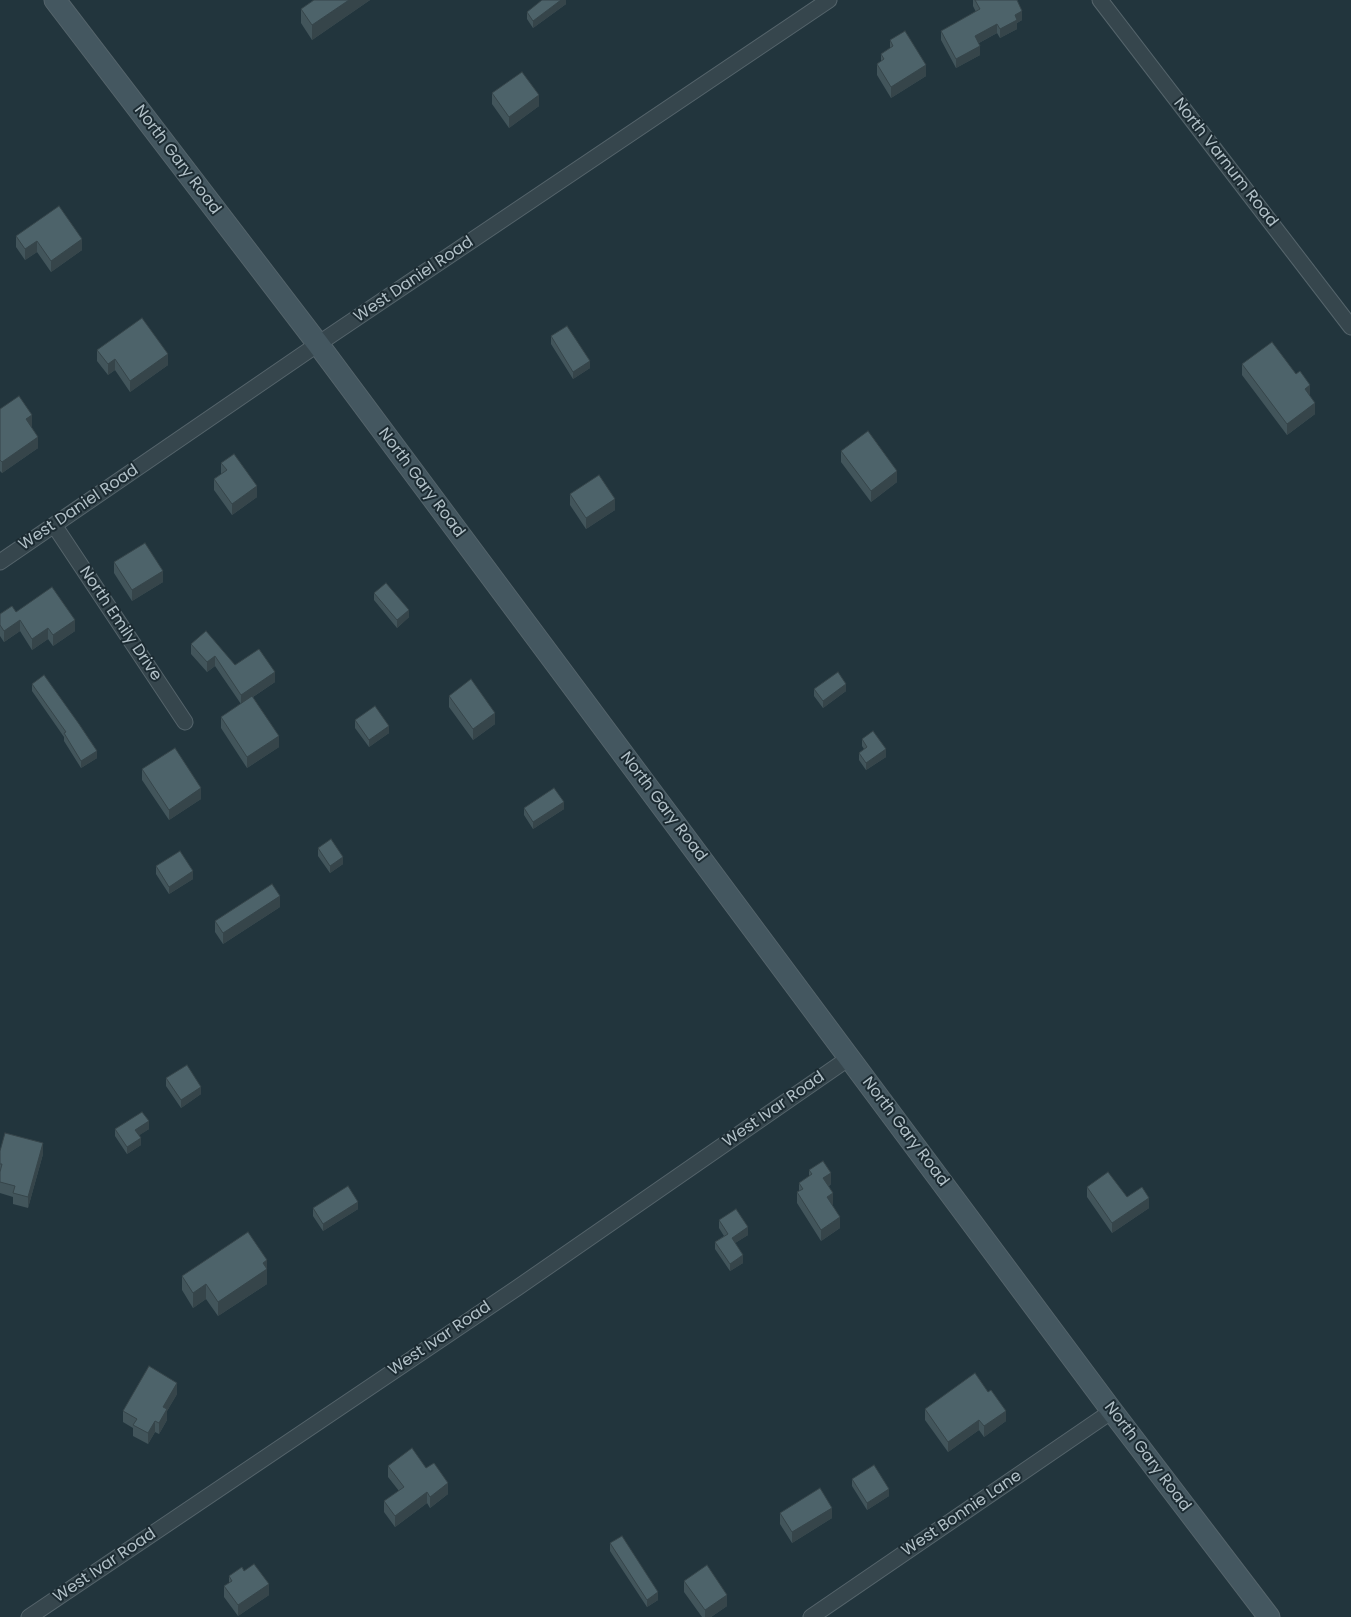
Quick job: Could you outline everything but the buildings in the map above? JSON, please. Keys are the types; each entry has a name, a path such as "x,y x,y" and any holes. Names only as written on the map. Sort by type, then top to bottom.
{"street":[{"name":"North Gary Road","path":"54,0 318,344 1112,1411 1269,1617"},
{"name":"West Daniel Road","path":"0,562 318,344 829,0"},
{"name":"North Varnum Road","path":"1100,0 1351,326"},
{"name":"North Emily Drive","path":"54,525 185,722"},
{"name":"West Ivar Road","path":"29,1617 509,1293 849,1058"},
{"name":"West Bonnie Lane","path":"811,1617 1112,1411"}]}
